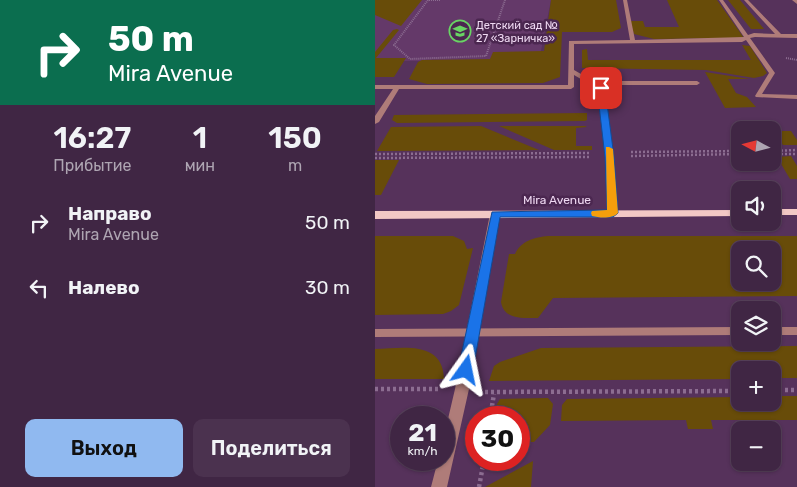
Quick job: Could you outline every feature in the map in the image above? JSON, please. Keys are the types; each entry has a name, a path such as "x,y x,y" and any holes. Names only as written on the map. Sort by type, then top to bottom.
{"main road":[{"name":"Mira Avenue","path":"375,215 731,212"},
{"path":"781,212 797,212"}],"street":[{"path":"625,0 633,41"},
{"path":"721,0 772,73 758,96 797,97"},
{"path":"746,0 779,36"},
{"path":"794,0 797,3"},
{"path":"375,87 571,87 571,42 742,40 754,36 797,36"},
{"path":"571,71 601,88 617,83 697,83"},
{"path":"375,122 397,87"},
{"path":"601,88 609,154 613,213"},
{"path":"439,487 462,389 495,214"},
{"path":"375,334 731,331"},
{"path":"781,331 797,331"}],"path":[{"path":"440,0 428,0 393,45 410,59 486,56 505,0"},
{"path":"781,152 797,152"},
{"path":"375,154 731,153"},
{"path":"375,158 609,154"},
{"path":"375,389 462,389 494,394 731,391"},
{"path":"781,390 797,390"},
{"path":"492,406 494,394"},
{"path":"479,487 481,471"}],"shaded area":[{"name":"Детский сад № 27 «Зарничка»","path":"375,0 551,0 539,61 375,61"},
{"path":"375,0 422,0 401,26 375,15"},
{"path":"551,0 616,0 621,28 612,32 562,32 560,77 543,83 427,84 409,79 418,62 422,60 490,59 493,52 544,51"},
{"path":"667,0 717,0 744,38 654,39 634,34 630,21 643,21 645,27 679,27"},
{"path":"728,0 740,0 764,29 751,29"},
{"path":"393,30 399,30 376,58 406,58 394,77 375,77 375,52"},
{"path":"742,45 750,46 767,73 754,78 706,70 582,68 582,50 587,49 588,60 751,60"},
{"path":"705,72 750,79 728,79 736,93 747,97 756,107 725,108"},
{"path":"587,113 587,120 585,121 397,123 392,120 394,115"},
{"path":"481,126 539,150 377,151 391,127"},
{"path":"499,126 585,126 587,127 576,128 576,146 592,146 592,150 554,150"},
{"path":"781,131 791,131 797,140 797,145 783,145 781,142"},
{"path":"791,156 797,166 797,179 790,179 781,164 781,157"},
{"path":"375,160 399,160 381,195 375,195"},
{"path":"375,236 453,236 464,241 467,249 473,248 459,305 443,314 375,315"},
{"path":"548,236 797,236 797,296 553,298 538,318 515,317 506,312 501,302 509,254 515,254 521,246 533,239"},
{"path":"781,346 797,346 797,378 781,378 781,361 731,361 731,379 489,381 494,366 500,362 541,348 731,347 731,351 781,351"},
{"path":"409,348 429,352 437,358 442,366 444,379 375,379 375,349"},
{"path":"781,396 797,396 797,420 711,420 713,429 688,429 686,420 561,421 562,405 567,399 731,397 731,411 781,411"},
{"path":"548,398 553,404 550,425 534,442 530,442 530,406 497,406 500,399"},
{"path":"533,461 531,487 485,487 515,471 530,471 530,463"}],"slow traffic":[{"path":"596,213 613,213 609,149"}],"place":[{"name":"Детский сад № 27 «Зарничка»","path":"460,31"}],"route":[{"path":"466,370 495,214 613,213 610,157 601,88"}]}
